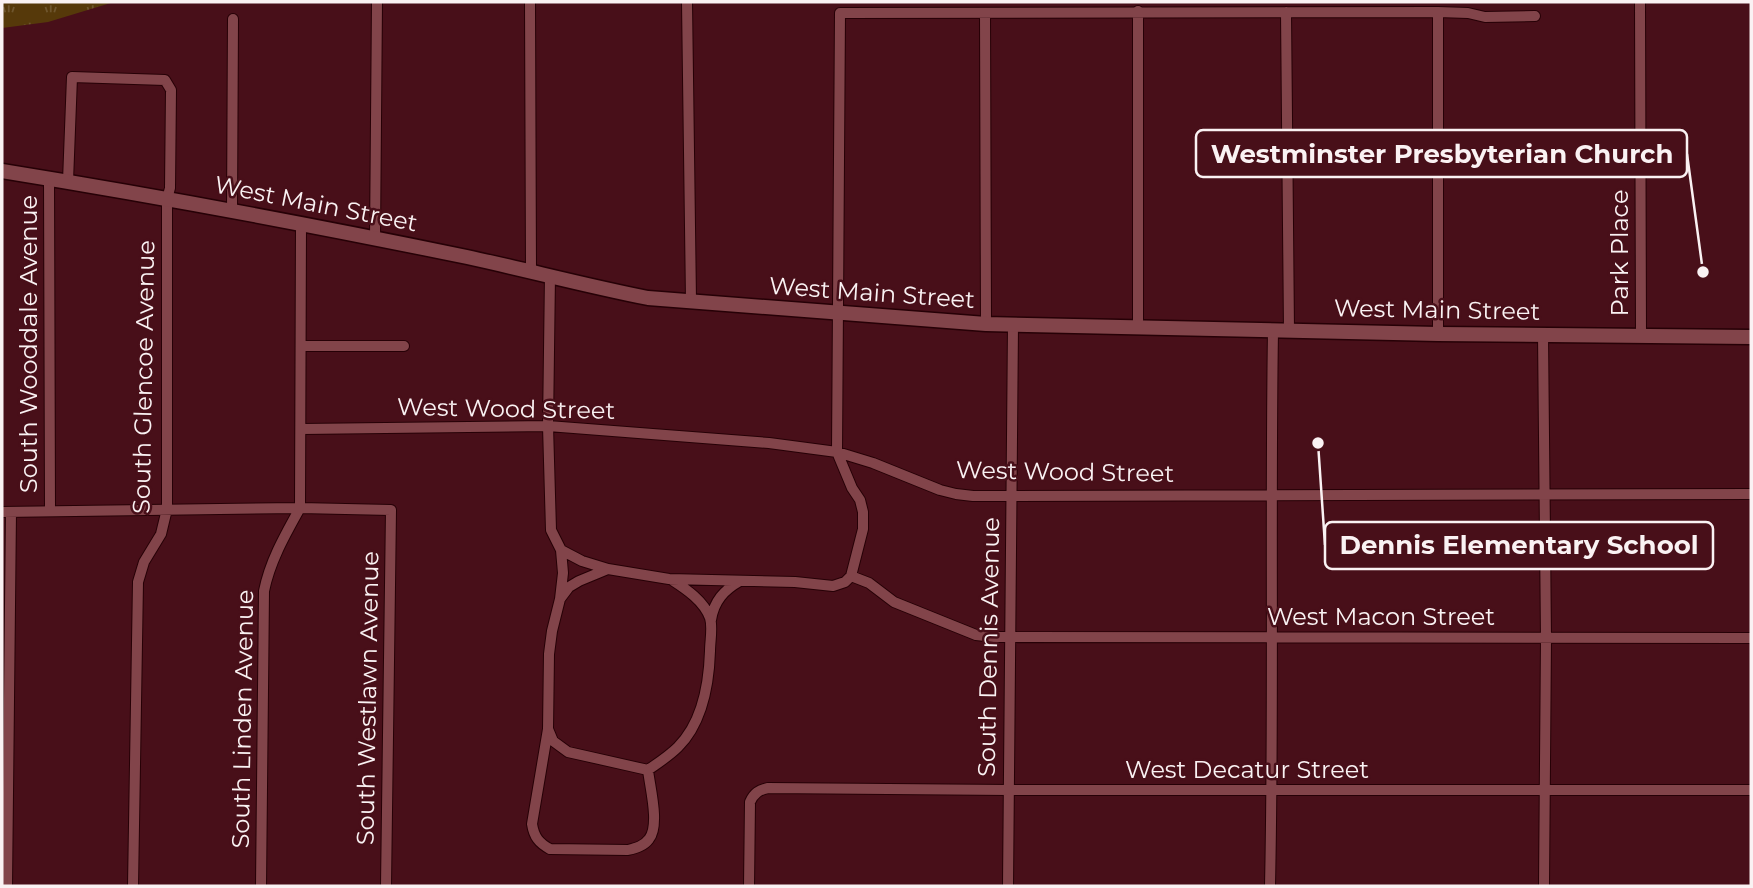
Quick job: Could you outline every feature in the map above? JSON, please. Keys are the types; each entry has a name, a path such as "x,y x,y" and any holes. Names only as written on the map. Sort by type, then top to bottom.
{"street":[{"path":"375,238 377,2"},
{"path":"530,2 531,270"},
{"path":"687,2 691,301"},
{"name":"Park Place","path":"1640,2 1641,337"},
{"path":"1138,11 1138,327"},
{"path":"1286,12 1289,331"},
{"path":"1438,12 1438,334"},
{"path":"561,550 582,561 608,569 669,579 795,582 833,586 845,582 851,576 863,528 863,512 837,452 840,13 1438,12 1468,13 1485,17 1535,16"},
{"path":"985,13 986,324"},
{"path":"232,211 233,19"},
{"name":"South Glencoe Avenue","path":"68,181 72,77 165,80 171,90 170,188 167,199 167,509 161,534 144,562 138,582 133,886"},
{"name":"West Main Street","path":"2,171 375,238 531,270 648,298 1013,325 1751,337"},
{"name":"South Wooddale Avenue","path":"49,178 50,510"},
{"name":"South Linden Avenue","path":"261,886 264,591 268,570 300,508 301,225"},
{"path":"550,275 548,426 551,530 561,550 563,573 549,654 548,729 532,824 537,839 541,845 550,849 628,850 648,841 653,830 654,816 648,770"},
{"name":"South Dennis Avenue","path":"1008,886 1013,325"},
{"path":"1270,886 1273,331"},
{"path":"1543,334 1546,639 1544,886"},
{"path":"301,346 404,346"},
{"name":"West Wood Street","path":"302,429 548,426 769,443 837,452 956,494 1751,494"},
{"path":"7,886 6,512 300,508"},
{"name":"South Westlawn Avenue","path":"300,508 391,510 386,886"},
{"path":"560,598 569,587 608,569"},
{"name":"West Macon Street","path":"851,576 869,583 894,602 985,636 1751,638"},
{"path":"669,579 699,601 711,620"},
{"path":"648,770 679,746 694,725 710,664 712,610 727,588 740,580"},
{"path":"548,729 553,741 568,752 648,770"},
{"name":"West Decatur Street","path":"749,886 750,802 753,795 768,788 1751,790"}],"green space":[{"path":"2,2 114,2 48,22 2,28"}],"place":[{"name":"Westminster Presbyterian Church","path":"1703,272"},
{"name":"Dennis Elementary School","path":"1318,443"}]}
